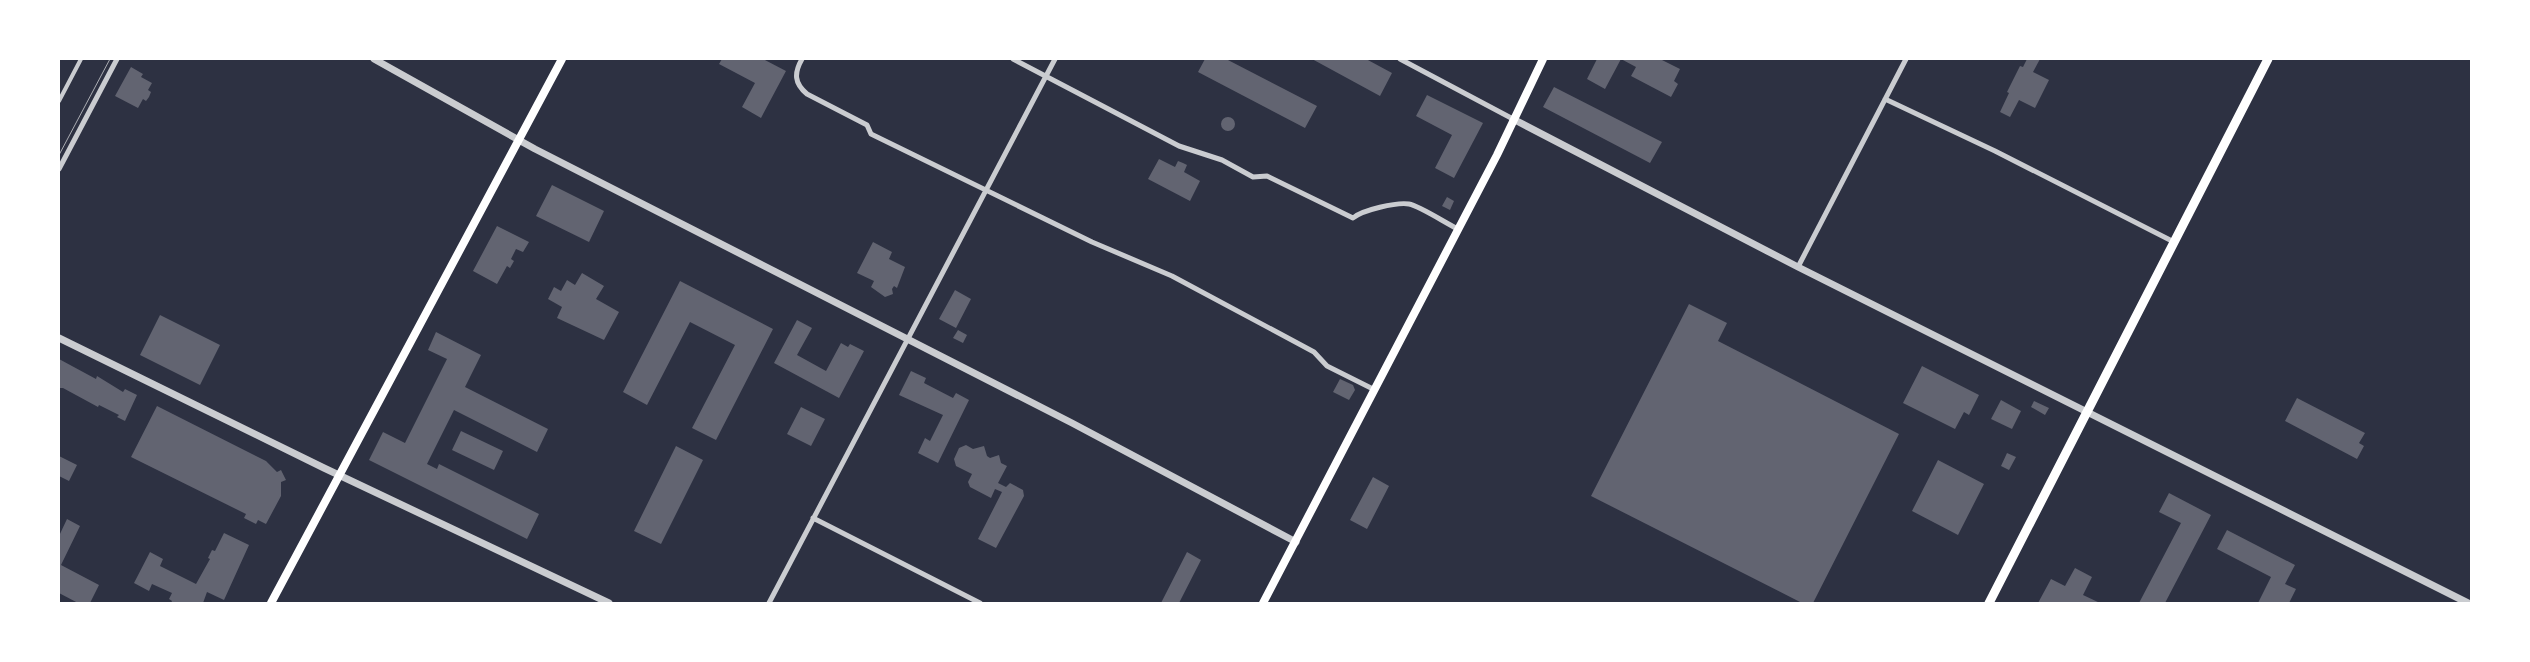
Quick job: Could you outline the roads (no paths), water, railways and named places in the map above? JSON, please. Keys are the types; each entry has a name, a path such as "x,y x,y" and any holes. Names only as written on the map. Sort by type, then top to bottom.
{"main road":[{"path":"271,603 562,59"},
{"path":"1263,603 1458,230 1543,59"},
{"path":"1990,603 2268,59"}],"street":[{"path":"59,101 82,59"},
{"path":"59,169 118,59"},
{"path":"374,59 519,139 907,338 1296,542"},
{"path":"802,59 796,71 796,80 799,87 807,94 867,124 872,134 1098,245 1172,276 1314,352 1327,366 1375,390"},
{"path":"1012,59 1179,146 1222,160 1253,177 1266,176 1353,218 1358,213 1410,204 1458,230"},
{"path":"769,603 1055,59"},
{"path":"1400,59 1798,267 2468,603"},
{"path":"1798,267 1906,59"},
{"path":"1885,99 1995,151 2174,242"},
{"path":"59,338 340,476 609,603"},
{"path":"813,518 980,603"}],"tram line":[{"path":"59,155 110,59"}]}
